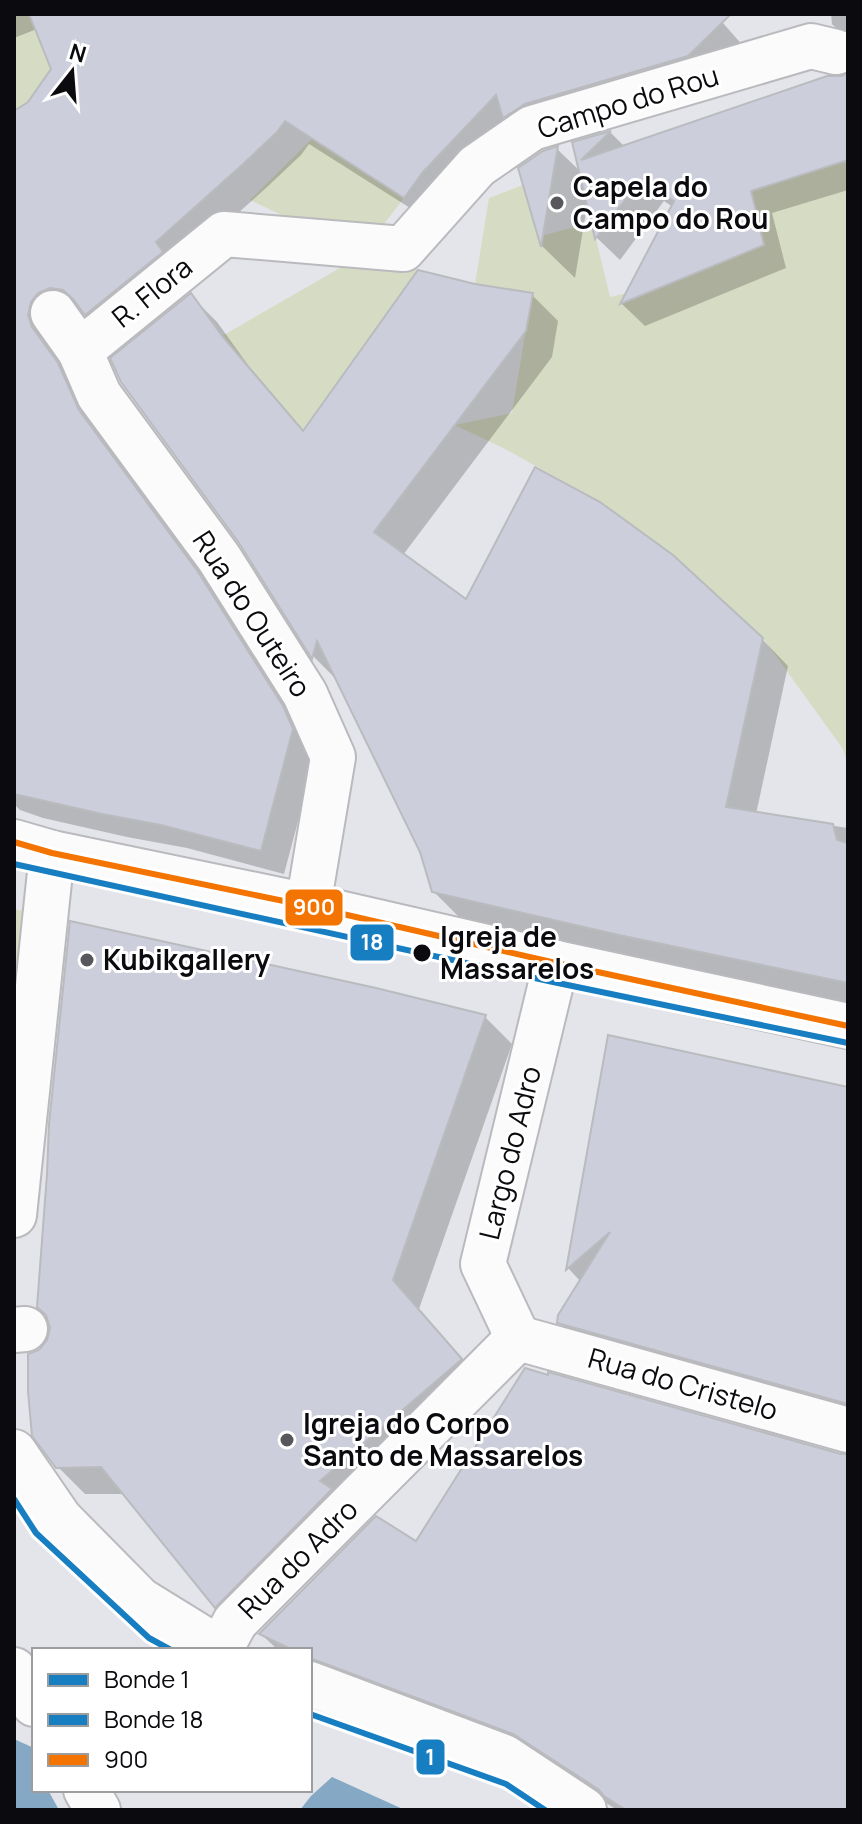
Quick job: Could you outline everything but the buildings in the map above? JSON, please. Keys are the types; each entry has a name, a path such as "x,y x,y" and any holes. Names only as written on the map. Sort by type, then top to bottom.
{"street":[{"name":"Campo do Rou","path":"224,234 403,249 477,166 532,128 816,37"},
{"name":"R. Flora","path":"80,351 224,234"},
{"name":"Rua do Outeiro","path":"53,313 80,351 99,395 219,558 305,694 333,757 308,906"},
{"path":"14,1215 33,847 848,1026"},
{"name":"Largo do Adro","path":"518,1338 483,1264 556,963"},
{"name":"Rua do Cristelo","path":"518,1338 848,1430"},
{"name":"Rua do Adro","path":"221,1648 235,1622 518,1338"},
{"path":"14,1452 60,1519 140,1600 217,1648"},
{"path":"312,1685 504,1757 584,1810"},
{"path":"87,1792 98,1810"}],"green space":[{"path":"14,14 29,14 43,47 87,32 29,102 14,111"},
{"path":"312,139 404,198 378,232 288,218 250,200"},
{"path":"848,160 848,765 843,749 763,638 673,555 600,502 455,425 512,413 532,294 475,284 489,198 523,185 538,237 592,222 610,297 675,282 764,245 751,191"},
{"path":"347,264 418,270 303,431 222,336"},
{"path":"14,909 27,912 14,1023"}],"water":[{"path":"14,1739 32,1747 32,1792 109,1792 138,1810 14,1810"},
{"path":"332,1777 405,1810 300,1810"}],"pier":[{"path":"49,1792 116,1792 142,1810 59,1810"}],"tram line":[{"name":"18","path":"14,864 848,1043"},
{"name":"1","path":"14,1499 36,1533 149,1638 167,1648"},
{"name":"1","path":"312,1715 506,1784 545,1810"}],"transit line":[{"name":"900","path":"14,842 52,853 308,906 848,1026"}],"place":[{"name":"Capela do Campo do Rou","path":"557,203"},
{"name":"Igreja de Massarelos","path":"422,953"},
{"name":"Kubikgallery","path":"87,960"},
{"name":"Igreja do Corpo Santo de Massarelos","path":"287,1440"}]}
